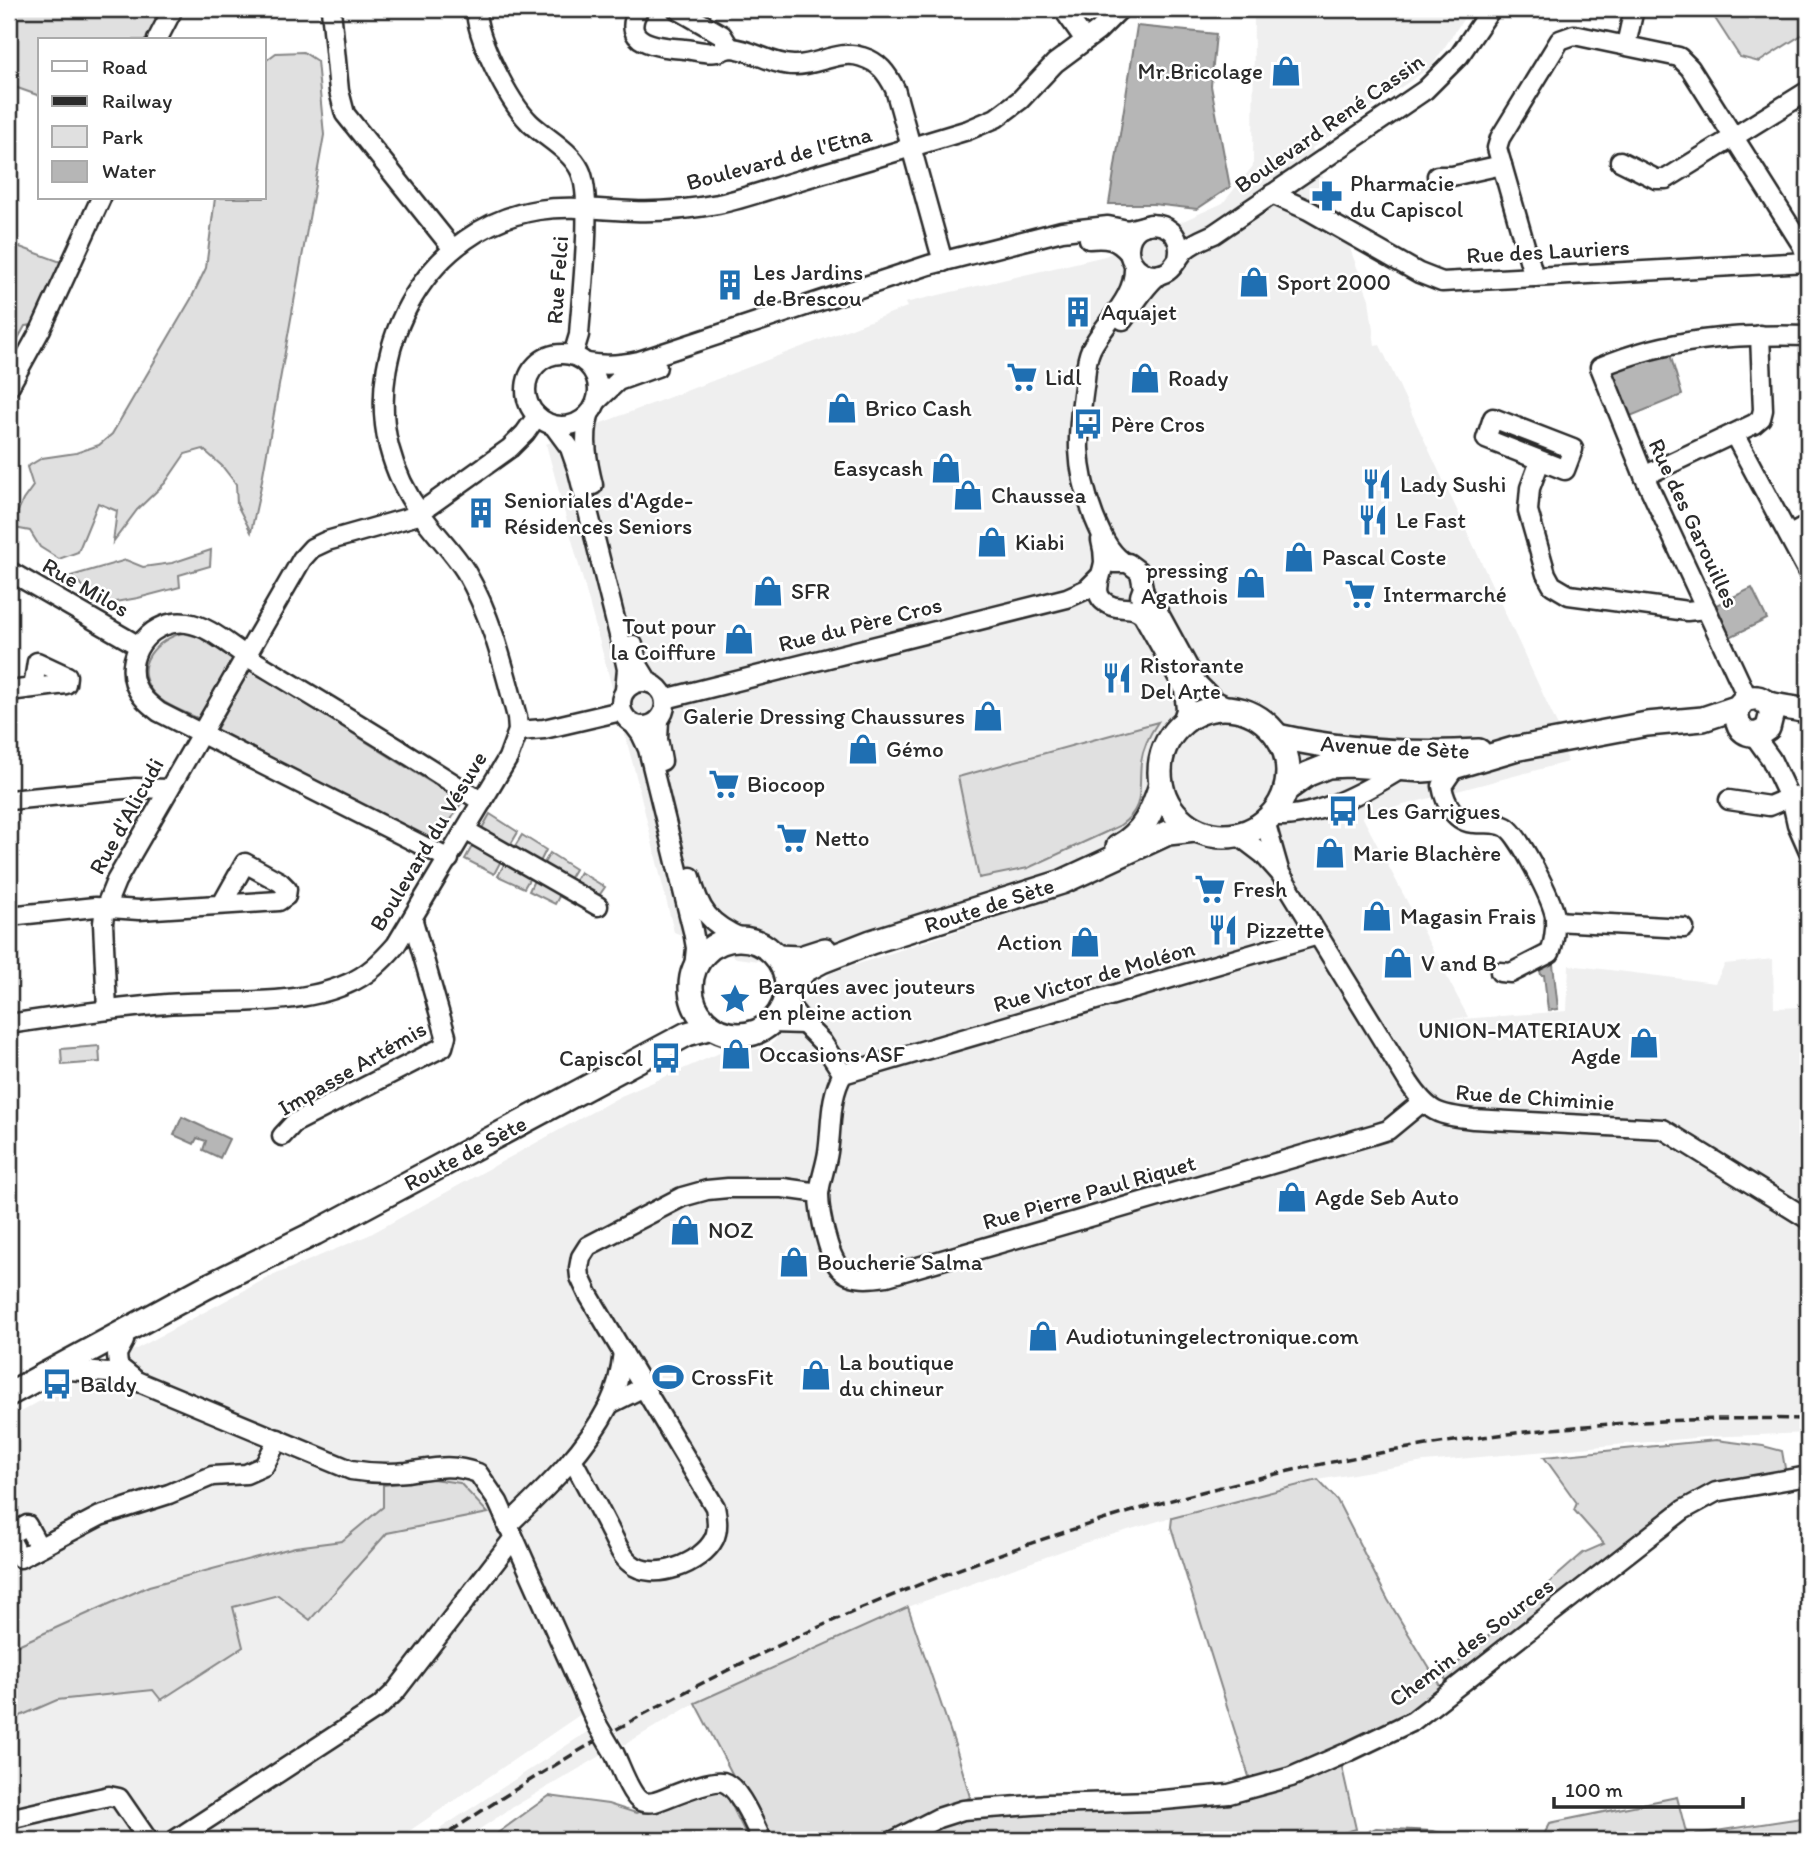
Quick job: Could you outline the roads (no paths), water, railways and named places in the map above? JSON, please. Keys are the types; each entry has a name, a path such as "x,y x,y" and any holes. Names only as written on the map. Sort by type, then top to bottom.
{"main road":[{"path":"1230,708 1248,712 1264,722 1277,736 1286,753 1289,772 1287,789 1269,819 1238,835 1223,837 1195,830 1179,819 1167,803 1159,768 1170,737 1181,724 1204,712 1230,708"},
{"path":"1755,717 1804,709"},
{"name":"Avenue de Sète","path":"1277,736 1345,748 1452,753 1514,749 1647,724 1755,717"},
{"name":"Avenue de Sète","path":"1287,789 1308,774 1328,766 1409,769 1449,777 1514,749"},
{"name":"Route de Sète","path":"777,957 800,958 1059,874 1093,860 1123,844 1140,830 1153,809 1161,785"},
{"name":"Route de Sète","path":"786,994 805,970 822,961 871,942 1062,882 1168,833 1195,830"},
{"path":"741,938 759,943 777,957 785,972 786,994 781,1010 771,1023 758,1031 742,1035 726,1034 712,1027 699,1015 691,999 690,983 694,968 702,955 713,946 726,940 741,938"},
{"name":"Route de Sète","path":"652,1054 679,1027 691,999"},
{"name":"Route de Sète","path":"9,1394 206,1287 315,1233 687,1034 712,1027"},
{"name":"Route de Sète","path":"9,1404 315,1233"}],"street":[{"path":"158,38 173,9"},
{"path":"331,9 339,91 345,114 453,249"},
{"name":"Rue Felci","path":"476,9 476,21 483,44 517,106 531,123 574,160 581,171 587,207 579,335 580,359"},
{"path":"639,9 634,20 635,32 642,41 653,46 716,53 730,48 777,63 795,65 843,55 859,56 875,62 887,74 895,89 943,262"},
{"path":"1063,9 1085,40"},
{"name":"Boulevard de l'Etna","path":"420,513 401,482 389,447 383,411 384,375 393,339 407,306 427,275 453,249 478,232 535,210 567,206 663,211 720,203 968,130 996,118 1020,100 1055,63 1111,20 1121,9"},
{"name":"Boulevard René Cassin","path":"580,359 601,365 639,361 943,262 1062,232 1108,226 1128,230 1157,225 1182,234 1195,233 1320,152 1435,69 1481,9"},
{"name":"Boulevard René Cassin","path":"1178,259 1186,248 1214,234 1425,90 1459,56 1491,9"},
{"path":"1626,45 1634,9"},
{"path":"684,11 722,35 730,48"},
{"path":"1534,277 1497,148 1500,138 1560,40 1574,35 1679,57 1690,68 1735,138 1802,245 1808,262"},
{"path":"1620,161 1656,179 1666,179 1808,92"},
{"path":"1437,176 1452,176 1502,164"},
{"path":"1300,175 1298,183 1308,210"},
{"name":"Rue des Lauriers","path":"1272,194 1308,210 1429,278 1442,282 1808,262"},
{"path":"9,387 41,329 100,200"},
{"path":"1085,379 1148,283 1168,271 1178,259 1179,243 1170,230 1157,225 1136,231 1129,245 1135,280 1086,362 1078,420 1082,483 1100,533 1104,561 1100,575 1100,594 1110,605 1138,610 1143,615 1184,688 1186,710 1181,724"},
{"path":"553,425 579,423 618,381 641,372 932,276 1039,248 1093,238 1108,238 1120,243 1146,274 1160,274"},
{"path":"1644,476 1734,435 1761,418 1760,335 1808,335"},
{"name":"Rue des Garouilles","path":"1760,335 1704,338 1621,358 1600,367 1644,476 1755,717 1782,784 1800,799 1797,824 1808,849"},
{"path":"635,726 648,726 659,720 663,714 665,699 638,665 589,468 585,447 586,429 599,387 595,374 580,359 560,354 546,357 535,366 528,377 526,391 529,405 537,416 553,425 570,448 578,471 624,651 627,669 621,711 635,726 648,749 696,948 694,968"},
{"path":"202,734 302,559 312,548 327,541 404,521 420,513 510,447 525,433 537,416"},
{"path":"1734,435 1808,572"},
{"path":"1539,461 1530,488 1528,511 1542,565 1559,591 1569,595 1686,611 1706,608"},
{"path":"420,513 450,548 478,595 517,717 517,731 544,729 621,711"},
{"path":"1789,536 1808,525"},
{"path":"1100,533 1115,556 1140,572 1146,598 1156,608 1197,683 1214,700 1230,708"},
{"path":"1100,575 1115,562 1123,562"},
{"name":"Rue Milos","path":"9,571 139,646"},
{"name":"Rue du Père Cros","path":"1067,598 1087,589 1100,575"},
{"path":"1123,607 1136,601 1143,588"},
{"name":"Rue du Père Cros","path":"665,699 1067,598 1093,596 1104,601"},
{"path":"449,859 159,712 144,700 135,683 133,664 139,646 151,632 169,623 188,622 206,629 246,656 392,743 482,802"},
{"path":"625,690 636,683 649,682"},
{"path":"9,691 33,688"},
{"path":"659,720 660,751 694,891 710,920 721,929 741,938"},
{"name":"Boulevard du Vésuve","path":"9,1024 107,1010 282,998 324,992 347,984 382,961 396,945 508,758 517,731"},
{"name":"Rue d'Alicudi","path":"107,1010 103,923 105,908 116,881 202,734"},
{"path":"1269,819 1327,806 1369,790 1409,769"},
{"path":"1449,777 1445,801 1458,818 1474,824 1496,823 1516,834 1544,887 1555,915 1550,953 1511,973 1500,972"},
{"path":"9,800 122,789 168,789"},
{"path":"1729,800 1769,806 1800,799"},
{"name":"Rue de Chiminie","path":"1269,819 1280,873"},
{"path":"466,830 598,906"},
{"name":"Rue de Chiminie","path":"1238,835 1263,854 1280,873 1422,1102 1442,1115 1473,1119 1663,1129 1808,1219"},
{"path":"9,916 55,910 139,910 222,904"},
{"name":"Impasse Artémis","path":"282,1136 294,1123 443,1047 446,1036 412,921"},
{"path":"1555,921 1684,930"},
{"name":"Rue Victor de Moléon","path":"844,1074 1318,935"},
{"path":"572,1459 620,1551 632,1566 646,1572 662,1572 706,1549 713,1540 716,1532 715,1507 580,1277 580,1262 588,1246 682,1197 707,1190 783,1188 819,1193 828,1153 836,1086 844,1074 822,1042 804,1024 786,994"},
{"path":"771,1023 804,1024"},
{"name":"Rue Pierre Paul Riquet","path":"819,1193 822,1222 832,1261 854,1277 869,1279 1166,1197 1381,1132 1404,1119 1422,1102"},
{"path":"124,1341 117,1354 118,1366 139,1382"},
{"path":"175,1840 379,1707 395,1692 510,1533 572,1459 610,1404 620,1373 623,1352"},
{"path":"69,1370 108,1373 139,1382 338,1466 366,1473 404,1472 447,1465 478,1473 498,1502 597,1724 639,1801 655,1802 714,1782 730,1786 738,1794 762,1840"},
{"path":"610,1404 644,1387"},
{"path":"9,1536 27,1525 39,1546 100,1516 169,1494 212,1476 246,1474 264,1466 278,1440"},
{"name":"Chemin des Sources","path":"895,1840 938,1818 963,1810 1153,1801 1229,1794 1291,1777 1413,1721 1683,1510 1716,1492 1808,1476"},
{"path":"9,1819 109,1796 119,1798 148,1840"}],"water":[{"path":"1137,26 1216,34 1211,86 1230,187 1197,209 1153,204 1109,204"},
{"path":"1670,354 1682,395 1628,417 1613,385 1613,378 1619,366"},
{"path":"1752,588 1767,619 1730,637 1716,605"},
{"path":"1553,964 1558,1009 1548,1010 1544,975 1541,975 1540,970"},
{"path":"182,1117 229,1139 220,1158 203,1150 206,1141 197,1138 194,1144 174,1135"},
{"path":"1376,1828 1432,1831 1478,1840 1350,1840"}],"railway":[{"path":"438,1840 592,1743 752,1658 919,1585 1091,1524 1266,1476 1445,1442 1626,1423 1808,1419"}],"place":[{"name":"Mr.Bricolage","path":"1286,71"},
{"name":"Pharmacie du Capiscol","path":"1327,196"},
{"name":"Sport 2000","path":"1254,282"},
{"name":"Les Jardins de Brescou","path":"730,285"},
{"name":"Aquajet","path":"1078,312"},
{"name":"Lidl","path":"1022,377"},
{"name":"Roady","path":"1145,378"},
{"name":"Brico Cash","path":"842,408"},
{"name":"Père Cros","path":"1088,424"},
{"name":"Easycash","path":"946,468"},
{"name":"Lady Sushi","path":"1377,484"},
{"name":"Chaussea","path":"968,495"},
{"name":"Senioriales d'Agde- Résidences Seniors","path":"481,513"},
{"name":"Le Fast","path":"1373,520"},
{"name":"Kiabi","path":"992,542"},
{"name":"Pascal Coste","path":"1299,557"},
{"name":"pressing Agathois","path":"1251,583"},
{"name":"SFR","path":"768,591"},
{"name":"Intermarché","path":"1360,594"},
{"name":"Tout pour la Coiffure","path":"739,639"},
{"name":"Ristorante Del Arte","path":"1117,678"},
{"name":"Galerie Dressing Chaussures","path":"988,716"},
{"name":"Gémo","path":"863,749"},
{"name":"Biocoop","path":"724,784"},
{"name":"Les Garrigues","path":"1343,811"},
{"name":"Netto","path":"792,838"},
{"name":"Marie Blachère","path":"1330,853"},
{"name":"Fresh","path":"1210,889"},
{"name":"Magasin Frais","path":"1377,916"},
{"name":"Pizzette","path":"1223,930"},
{"name":"Action","path":"1085,942"},
{"name":"V and B","path":"1398,963"},
{"name":"Barques avec jouteurs en pleine action","path":"735,999"},
{"name":"UNION-MATERIAUX Agde","path":"1644,1043"},
{"name":"Occasions ASF","path":"736,1054"},
{"name":"Capiscol","path":"666,1058"},
{"name":"Agde Seb Auto","path":"1292,1197"},
{"name":"NOZ","path":"685,1230"},
{"name":"Boucherie Salma","path":"794,1262"},
{"name":"Audiotuningelectronique.com","path":"1043,1336"},
{"name":"La boutique du chineur","path":"816,1375"},
{"name":"CrossFit","path":"668,1377"},
{"name":"Baldy","path":"57,1384"}]}
